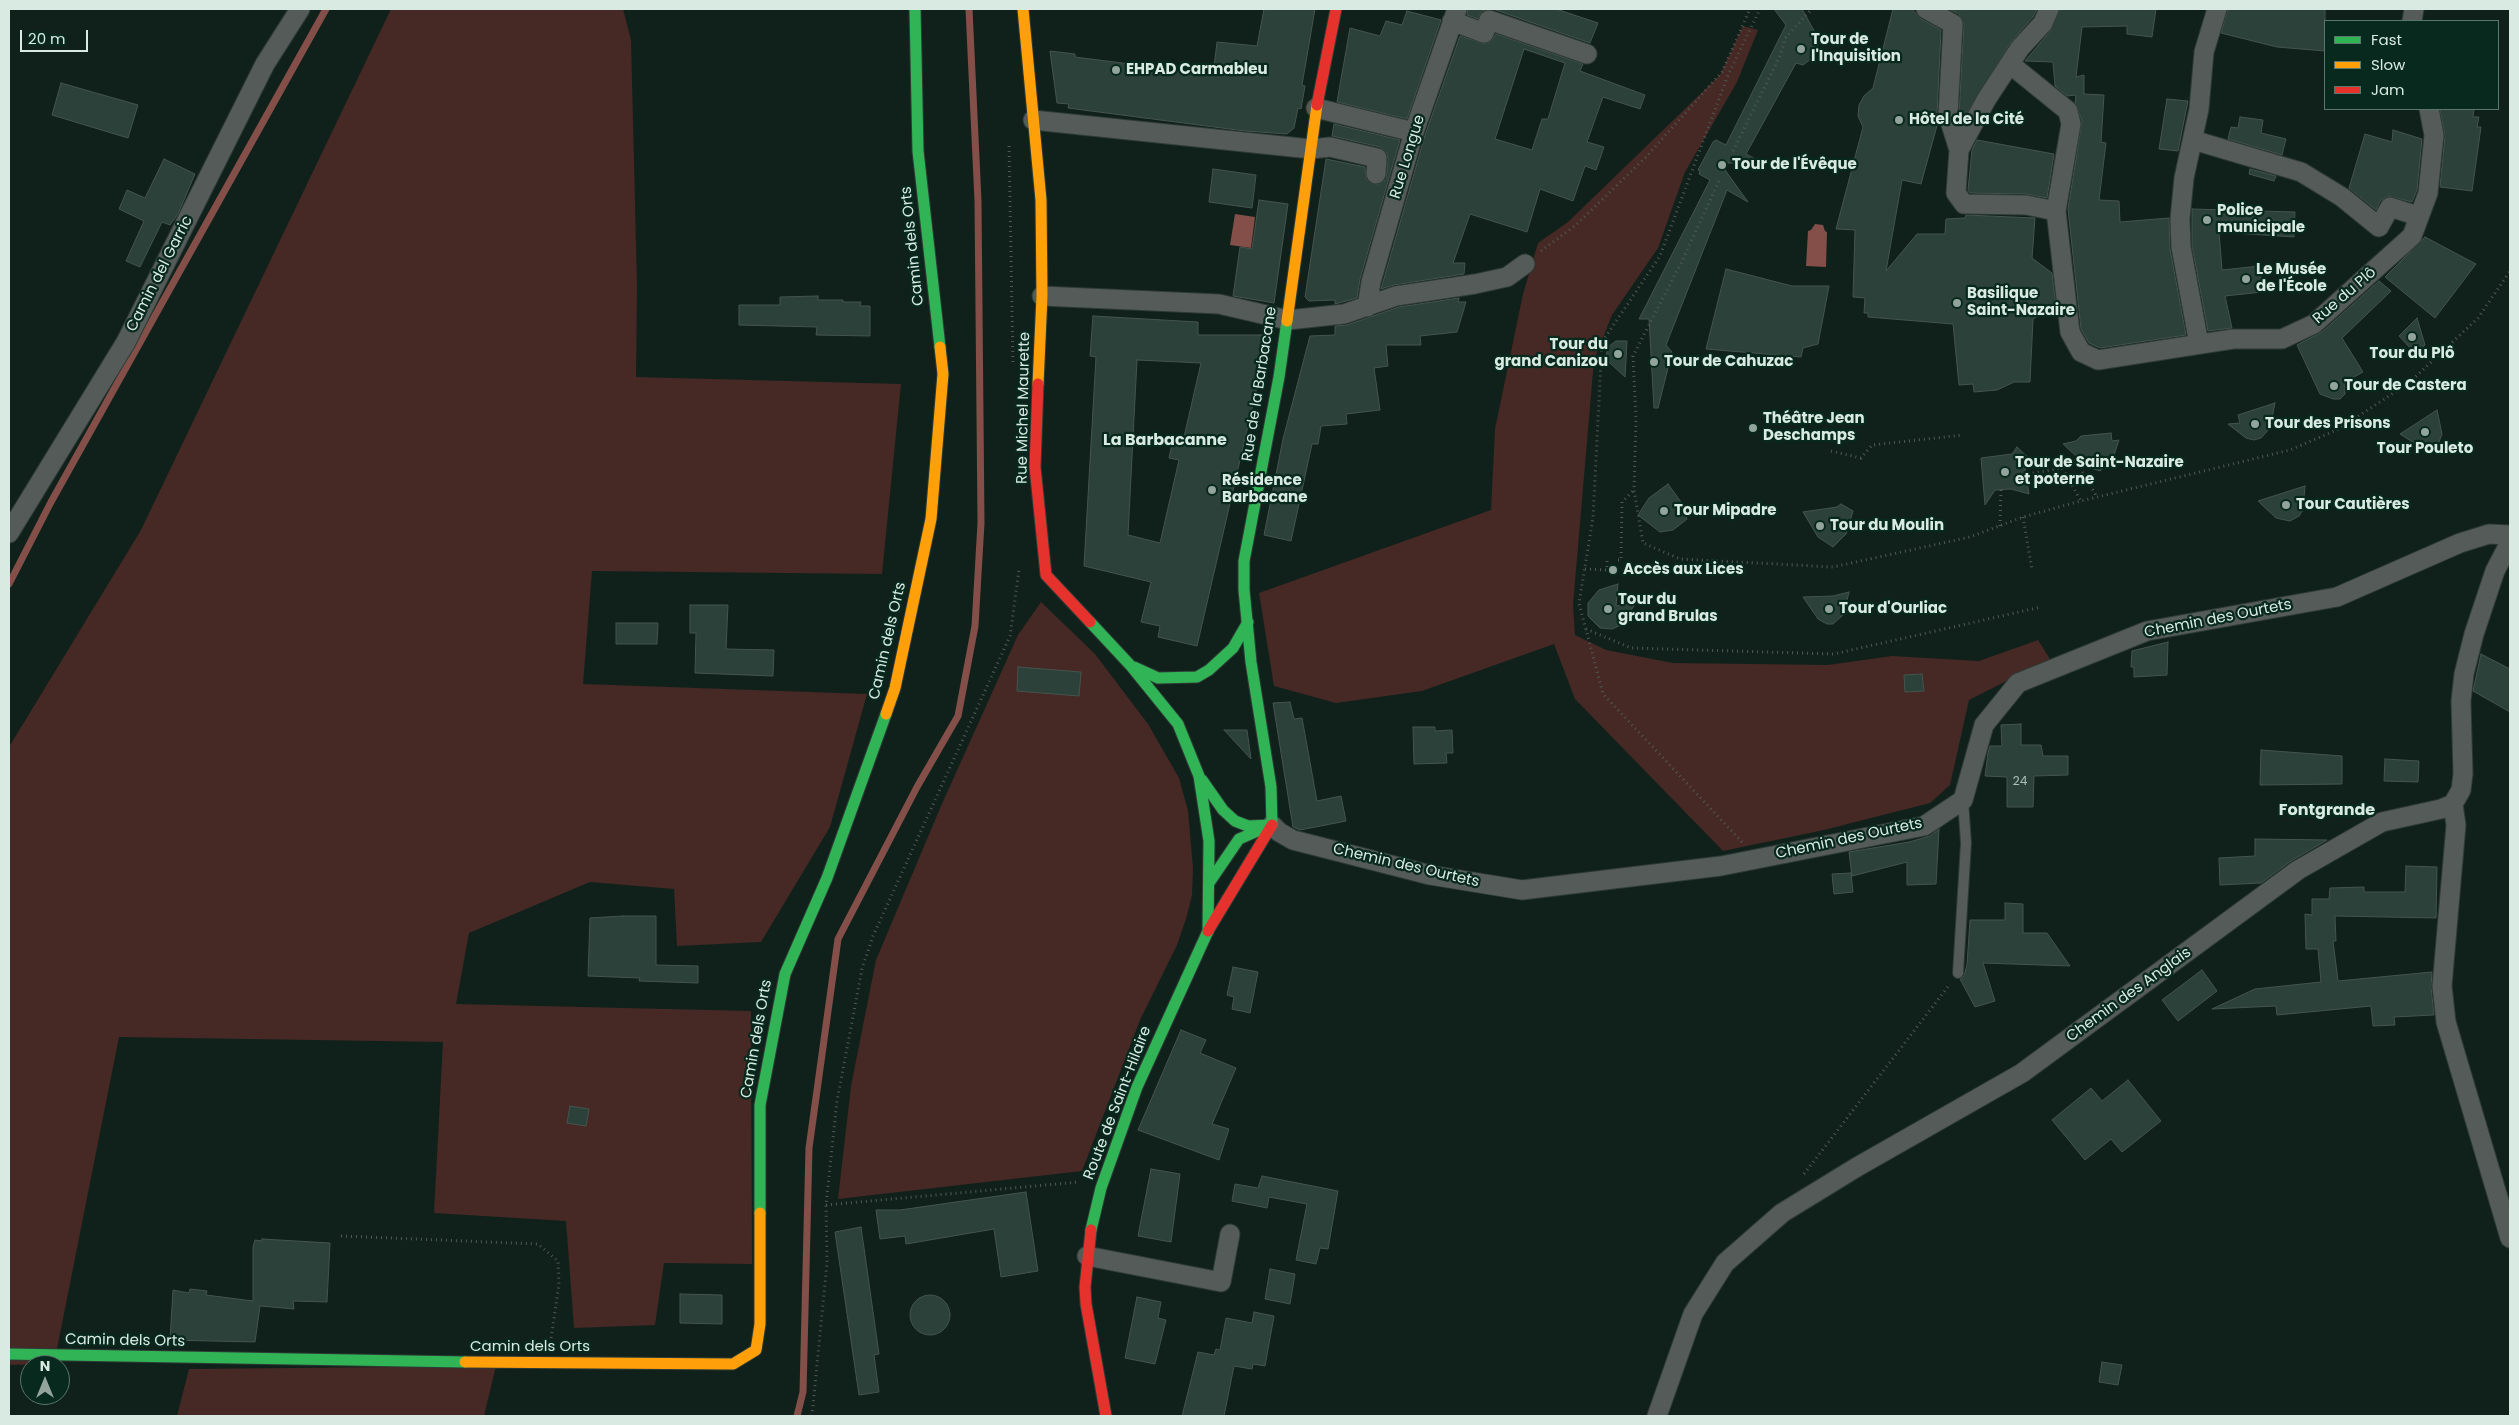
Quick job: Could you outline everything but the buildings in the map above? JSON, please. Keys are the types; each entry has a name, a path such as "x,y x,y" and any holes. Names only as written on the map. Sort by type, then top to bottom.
{"main road":[{"name":"Camin dels Orts","path":"9,1354 733,1364 756,1350 760,1324 760,1105 785,974 827,878 895,688 931,520 943,374 918,151 915,9"},
{"name":"Rue Michel Maurette","path":"1023,9 1041,200 1042,296 1035,467 1046,575 1131,666 1178,724 1199,776 1209,841 1208,932"},
{"name":"Rue de la Barbacane","path":"1272,825 1271,787 1251,662 1244,590 1244,562 1288,320 1316,108 1336,9"},
{"path":"1131,666 1158,678 1183,679 1197,677 1210,670 1232,648 1248,622"},
{"path":"1199,776 1224,810 1235,821 1248,826 1272,825"},
{"path":"1209,883 1238,840 1272,825"},
{"name":"Route de Saint-Hilaire","path":"1106,1416 1086,1304 1087,1256 1092,1226 1104,1180 1153,1051 1208,932 1272,825"}],"street":[{"name":"Camin del Garric","path":"9,533 126,342 265,64 300,9"},
{"path":"1926,9 1953,24 1948,115 1959,150 1956,193 1964,204 2026,205 2056,211"},
{"path":"1959,150 1986,100 2020,48 2043,23 2049,9"},
{"path":"2198,344 2182,247 2180,219 2184,178 2193,140 2204,52 2217,9"},
{"path":"1454,15 1484,33 1489,20 1587,54"},
{"name":"Rue Longue","path":"1367,307 1371,282 1414,132 1454,15"},
{"name":"Rue du Plô","path":"2010,64 2068,111 2071,124 2056,211 2068,324 2072,339 2081,352 2098,360 2233,339 2282,339 2314,324 2412,236 2418,216 2428,194 2434,135 2428,110"},
{"path":"1316,108 1414,132"},
{"path":"1033,120 1311,149 1330,147 1377,158 1376,174"},
{"path":"2193,140 2301,172 2342,197 2379,227 2390,207 2418,216"},
{"path":"1042,296 1219,304 1288,320 1344,314 1396,296 1475,284 1507,277 1525,264"},
{"name":"Chemin des Ourtets","path":"1272,825 1279,832 1293,840 1430,875 1522,890 1721,866 1924,826 1962,800 1984,725 2018,683 2147,631 2336,597 2460,544 2489,534 2510,535"},
{"path":"2510,542 2495,571 2474,634 2464,674 2461,701 2463,774 2461,790 2453,804 2456,825 2442,986 2446,1022 2510,1238"},
{"name":"Chemin des Anglais","path":"1657,1416 1693,1314 1725,1263 1782,1214 1857,1167 2022,1073 2298,870 2382,822 2441,810 2453,804"},
{"path":"1087,1256 1221,1282 1230,1234"}],"lane":[{"path":"1958,973 1966,843 1962,800"}],"path":[{"path":"1525,264 1576,225 1646,157 1722,72 1750,9"},
{"path":"1732,831 1603,694 1579,603 1593,518 1602,342 1660,256 1728,75 1760,9"},
{"path":"1733,151 1781,54 1785,38 1812,9"},
{"path":"1009,144 1013,375"},
{"path":"1719,181 1682,261 1633,356 1636,430 1634,490 1643,544 1680,559 1833,568 1970,538 2023,517 2290,450 2339,429 2416,376 2478,318 2510,271"},
{"path":"1831,451 1861,458 1872,445 1963,435"},
{"path":"2075,459 2097,497"},
{"path":"2023,475 2062,468 2081,502"},
{"path":"1618,560 1621,560 1622,502 1634,490"},
{"path":"2000,526 2002,490"},
{"path":"2023,517 2032,570"},
{"path":"1585,569 1607,570 1607,560 1610,560"},
{"path":"812,1416 827,1263 826,1205 836,1101 862,969 873,936 1010,636 1019,567"},
{"path":"1586,629 1631,648 1834,654 2041,607"},
{"path":"1801,1178 1958,973"},
{"path":"826,1205 1104,1180"},
{"path":"341,1236 538,1244 558,1261 559,1284 547,1362"}],"shaded area":[{"path":"391,9 623,9 631,40 637,285 636,377 901,384 882,574 592,571 583,684 867,694 830,827 761,942 677,946 674,889 590,882 469,933 456,1004 751,1011 752,1264 664,1263 655,1325 574,1328 566,1221 434,1213 443,1042 119,1037 56,1355 20,1355 20,1365 9,1365 9,747 141,530"},
{"path":"1743,26 1758,30 1737,82 1685,172 1658,248 1612,315 1594,360 1573,605 1575,635 1606,650 1673,663 1828,665 1892,656 1979,661 2038,640 2050,659 1969,700 1950,785 1930,803 1824,830 1723,851 1575,699 1554,644 1422,691 1336,703 1274,686 1259,593 1491,510 1495,429 1523,294 1538,243 1568,222 1720,75"},
{"path":"1235,214 1255,217 1251,248 1230,245"},
{"path":"1815,224 1823,225 1827,232 1826,267 1806,266 1808,231"},
{"path":"1041,602 1095,654 1148,724 1179,778 1188,811 1193,868 1192,895 1186,919 1177,945 1140,1020 1082,1171 838,1199 851,1086 876,960 941,806 1018,635"},
{"path":"496,1366 484,1416 177,1416 189,1369"}],"waterway":[{"path":"9,584 51,502 326,9"},
{"path":"797,1416 803,1392 809,1148 838,939 917,787 958,716 975,626 981,523 978,201 969,9"}],"traffic: fast":[{"path":"915,9 918,151 940,347"},
{"path":"1272,825 1271,787 1251,662 1244,590 1244,561 1279,377 1287,321"},
{"path":"1090,622 1131,666 1178,724 1199,776 1209,841 1208,932"},
{"path":"1134,667 1158,678 1197,677 1209,670 1233,648 1248,622"},
{"path":"760,1213 760,1105 785,974 827,878 886,714"},
{"path":"1202,780 1223,810 1235,821 1248,826 1272,825"},
{"path":"1209,883 1239,839 1269,826"},
{"path":"1091,1230 1101,1188 1137,1087 1208,931"},
{"path":"9,1354 465,1362"}],"traffic: slow":[{"path":"1023,9 1041,200 1042,296 1038,384"},
{"path":"1287,321 1317,105"},
{"path":"886,714 895,688 931,519 943,374 940,347"},
{"path":"465,1362 733,1364 756,1350 760,1324 760,1213"}],"traffic: jam":[{"path":"1317,105 1336,9"},
{"path":"1038,384 1035,467 1046,575 1090,622"},
{"path":"1208,931 1272,825"},
{"path":"1091,1230 1085,1287 1086,1304 1106,1416"}],"place":[{"name":"Tour de l'Inquisition","path":"1801,49"},
{"name":"EHPAD Carmableu","path":"1116,70"},
{"name":"Hôtel de la Cité","path":"1899,120"},
{"name":"Tour de l'Évêque","path":"1722,165"},
{"name":"Police municipale","path":"2207,220"},
{"name":"Le Musée de l'École","path":"2246,279"},
{"name":"Basilique Saint-Nazaire","path":"1957,303"},
{"name":"Tour du Plô","path":"2412,337"},
{"name":"Tour du grand Canizou","path":"1618,354"},
{"name":"Tour de Cahuzac","path":"1654,362"},
{"name":"Tour de Castera","path":"2334,386"},
{"name":"Tour des Prisons","path":"2255,424"},
{"name":"Théâtre Jean Deschamps","path":"1753,428"},
{"name":"Tour Pouleto","path":"2425,432"},
{"name":"Tour de Saint-Nazaire et poterne","path":"2005,472"},
{"name":"Résidence Barbacane","path":"1212,490"},
{"name":"Tour Cautières","path":"2286,505"},
{"name":"Tour Mipadre","path":"1664,511"},
{"name":"Tour du Moulin","path":"1820,526"},
{"name":"Accès aux Lices","path":"1613,570"},
{"name":"Tour du grand Brulas","path":"1608,609"},
{"name":"Tour d'Ourliac","path":"1829,609"}],"district":[{"name":"La Barbacanne","path":"1165,441"},
{"name":"Fontgrande","path":"2327,811"}]}
